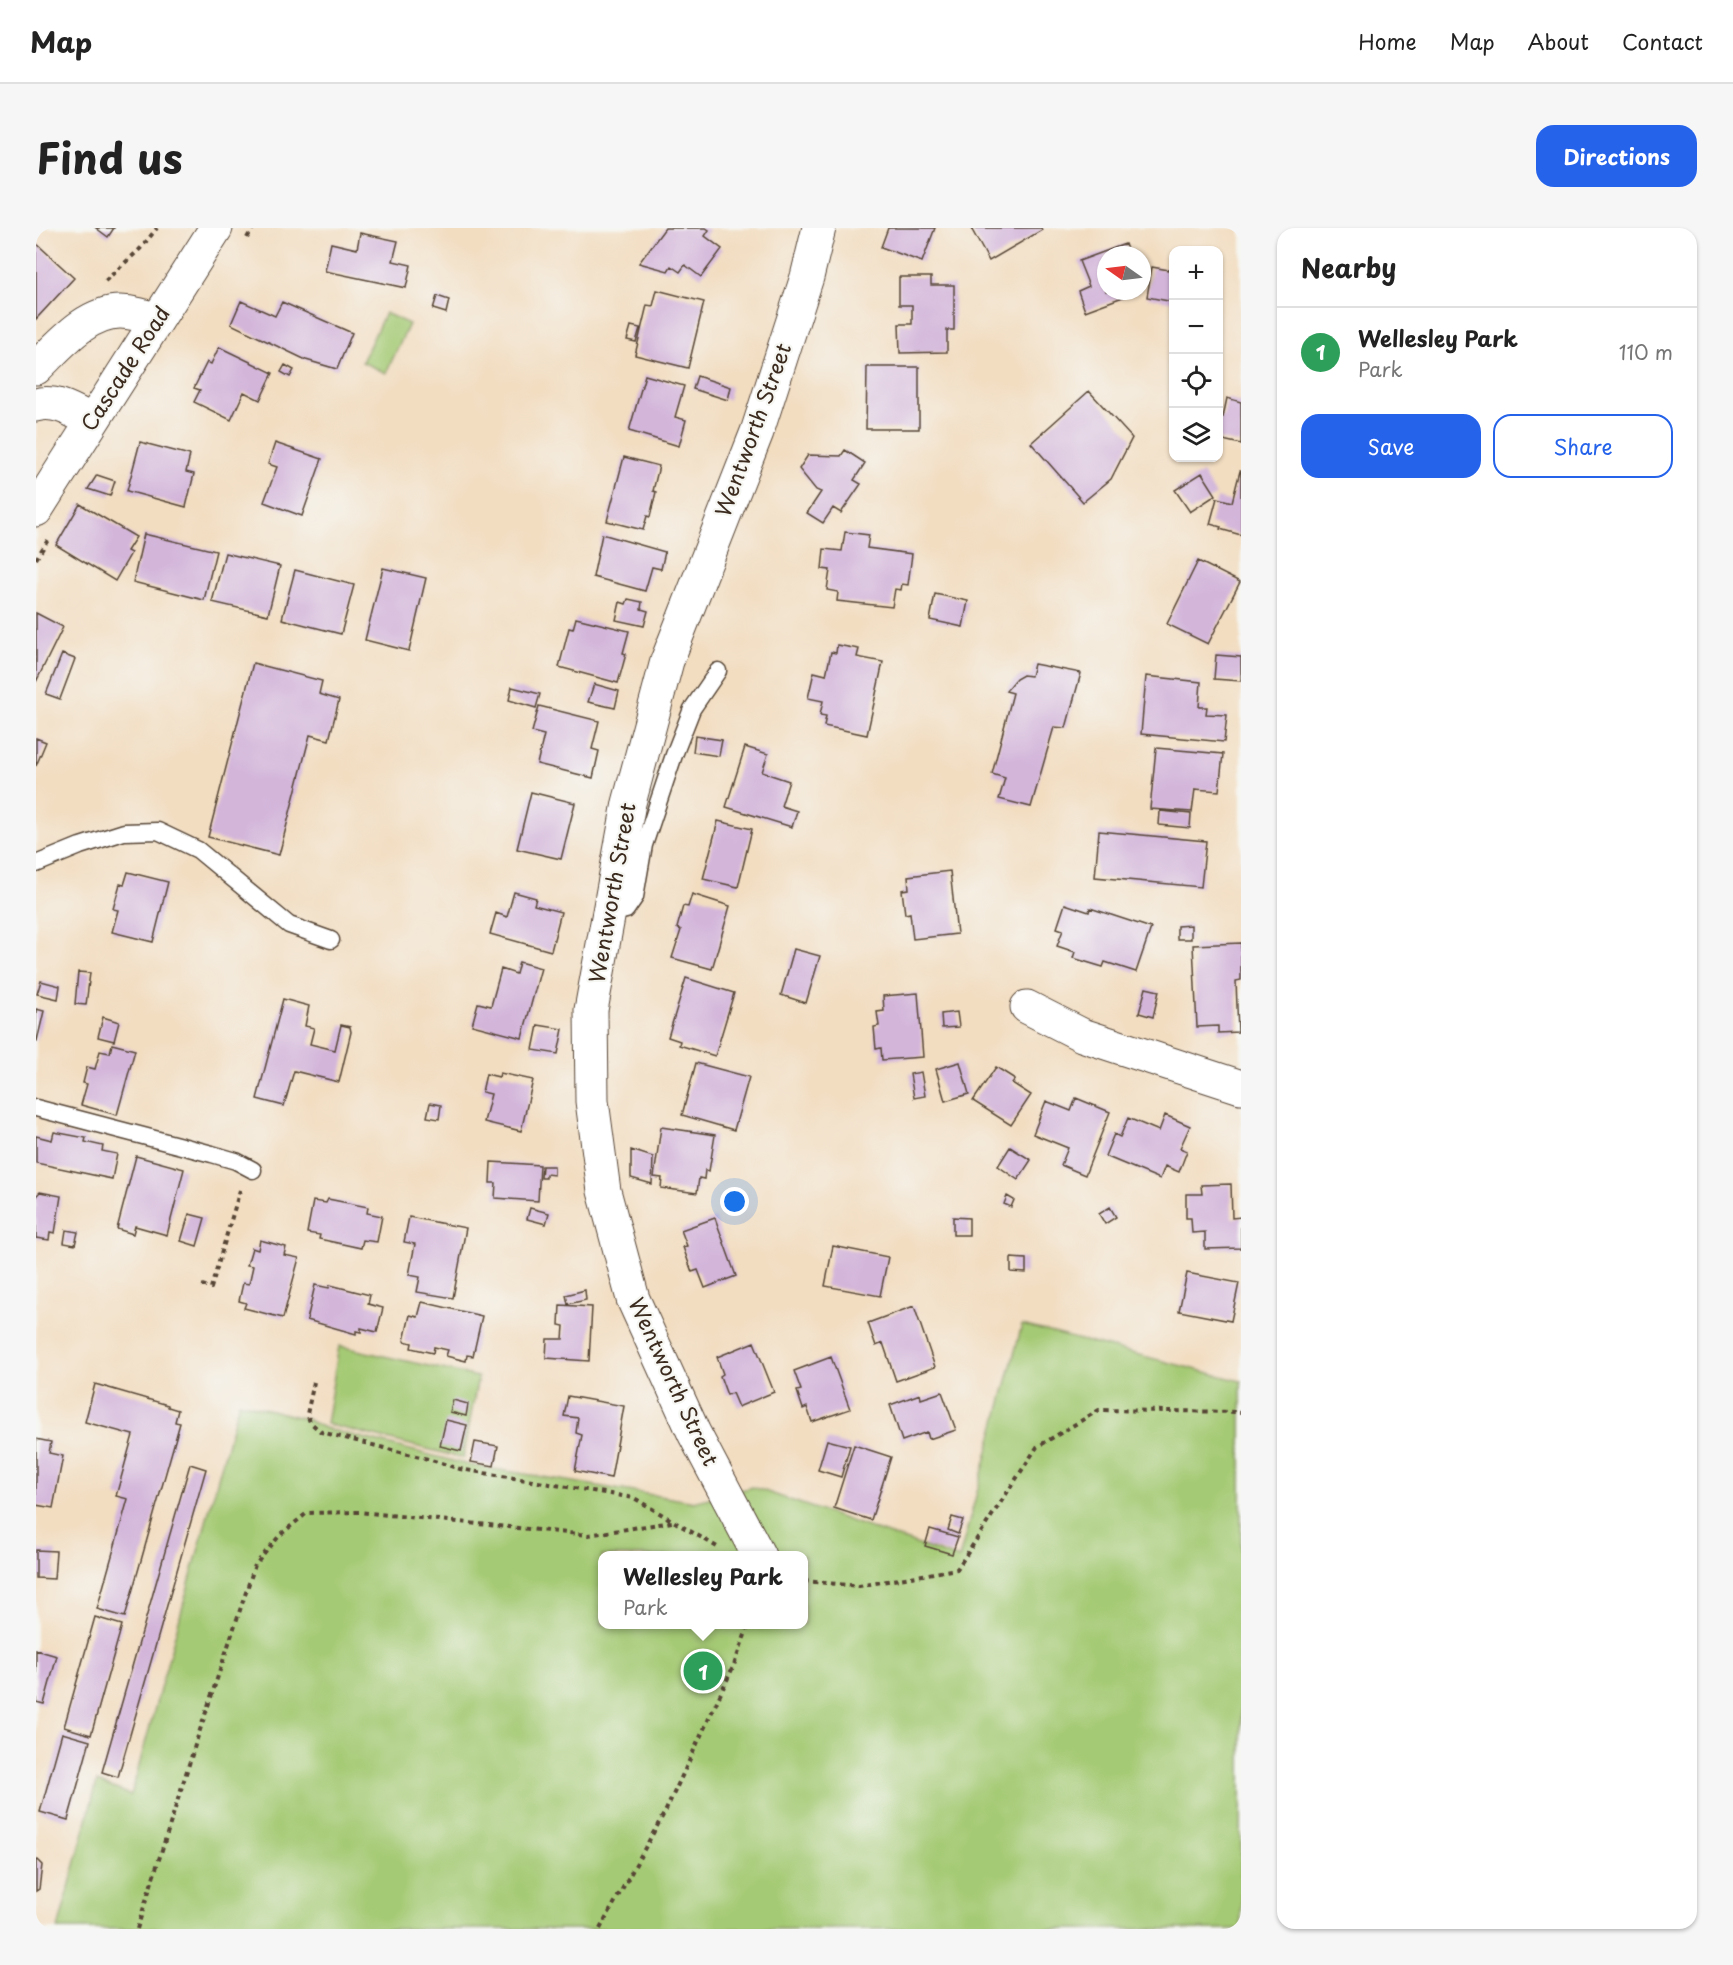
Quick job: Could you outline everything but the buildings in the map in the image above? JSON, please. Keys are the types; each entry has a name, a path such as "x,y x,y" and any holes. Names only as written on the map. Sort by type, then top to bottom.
{"street":[{"name":"Cascade Road","path":"36,510 216,228"},
{"name":"Wentworth Street","path":"756,1551 694,1433 633,1299 604,1191 591,1101 591,1010 629,803 667,661 758,432 807,277 819,228"},
{"path":"36,368 92,319 119,312 134,313 157,320"},
{"path":"36,405 51,403 62,406 92,421"},
{"path":"1027,1007 1082,1035 1241,1087"}],"lane":[{"path":"609,914 626,910 635,897 644,845 674,755 692,709 718,672"},
{"path":"36,864 80,846 124,832 158,831 198,850 289,925 330,940"},
{"path":"36,1108 237,1161 253,1170"}],"path":[{"path":"202,1286 211,1288 242,1183 253,1170"},
{"path":"314,1382 308,1414 310,1422 321,1432 460,1469 634,1498 724,1551"},
{"path":"808,1581 859,1586 957,1569 1037,1447 1099,1410 1241,1412"},
{"path":"137,1929 255,1565 280,1535 307,1513 359,1512 588,1535 672,1522"},
{"path":"600,1929 666,1810 734,1665 747,1629"}],"green space":[{"path":"385,313 409,324 386,373 362,362"},
{"path":"1022,1325 1241,1381 1241,1929 58,1929 97,1782 131,1795 239,1402 306,1419 324,1428 469,1465 693,1502 753,1487 959,1559"},
{"path":"339,1346 478,1377 463,1458 326,1424"}],"place":[{"name":"Wellesley Park","path":"703,1671"}]}
